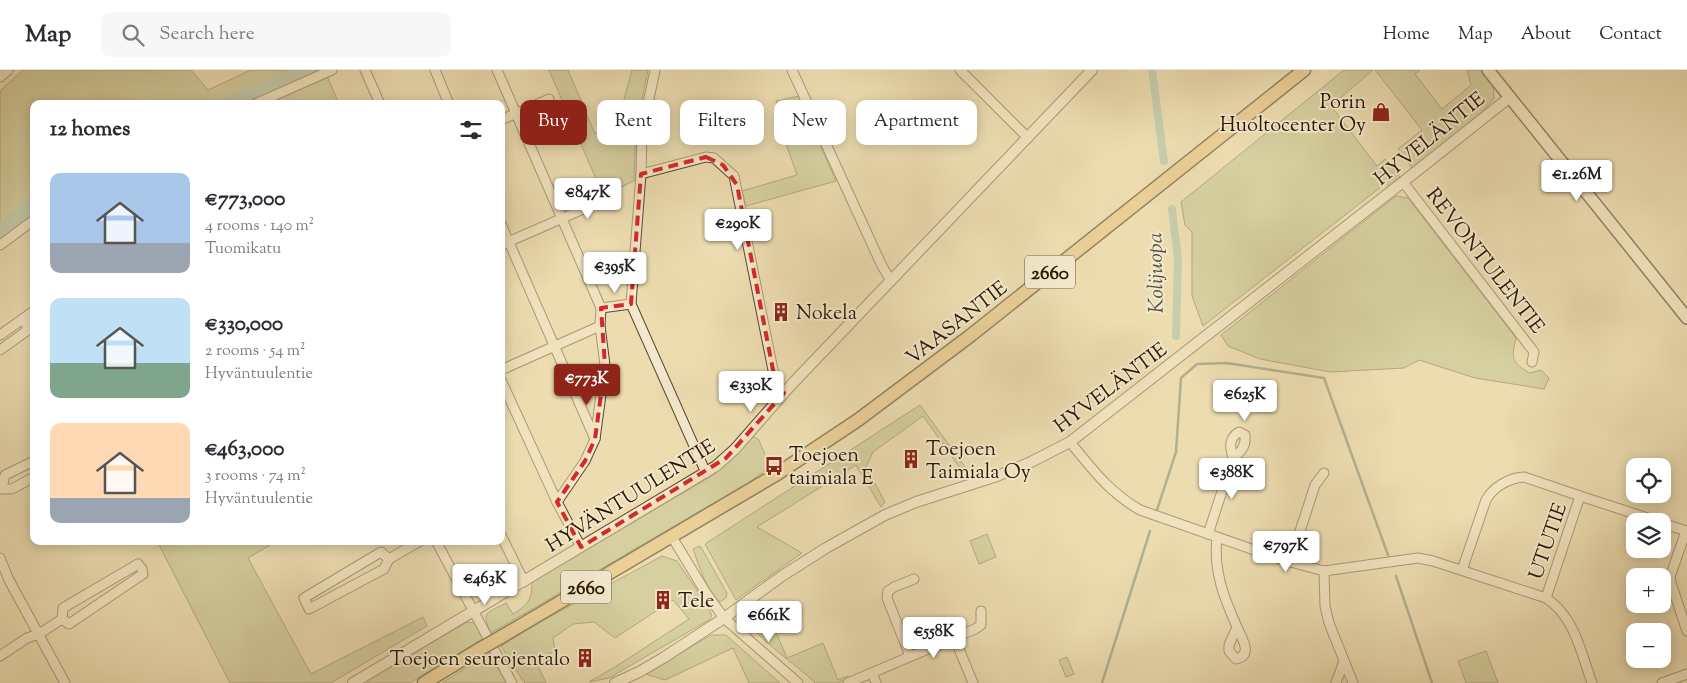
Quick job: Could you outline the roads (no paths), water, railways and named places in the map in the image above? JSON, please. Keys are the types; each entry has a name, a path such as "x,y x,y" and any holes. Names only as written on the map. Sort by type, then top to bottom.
{"main road":[{"name":"VAASANTIE","path":"672,537 778,474 858,420 936,362 1304,70"},
{"path":"1488,70 1687,318"},
{"name":"2660","path":"424,683 672,537"}],"street":[{"path":"0,78 8,70"},
{"path":"263,100 332,70"},
{"path":"365,70 378,100"},
{"path":"435,70 447,100"},
{"path":"497,70 601,308 600,326 605,365 595,439 586,461 557,502"},
{"path":"655,70 642,132 641,174 631,304 706,473"},
{"path":"792,70 882,266 891,280"},
{"path":"960,70 1028,138"},
{"name":"HYVÄNTUULENTIE","path":"353,683 706,473 735,449 784,393 1092,70"},
{"name":"HYVELÄNTIE","path":"614,683 651,666 804,562 885,515 916,502 997,476 1032,462 1070,442 1510,97"},
{"path":"505,118 549,99"},
{"path":"641,174 706,157 714,158 734,176 773,370 779,388 784,393"},
{"name":"REVONTULENTIE","path":"1403,182 1534,352 1532,362"},
{"path":"595,439 554,346 505,243 604,200"},
{"path":"0,245 30,223"},
{"path":"601,308 631,304"},
{"path":"0,335 30,314"},
{"path":"0,350 28,330 24,318"},
{"path":"505,368 600,326"},
{"path":"505,389 557,502 581,547"},
{"path":"1070,442 1105,485 1122,500 1140,510 1290,562 1324,570 1418,558 1462,570 1546,598 1568,618 1592,683"},
{"path":"1208,534 1233,458"},
{"path":"30,463 5,475 1,489 12,489 30,479"},
{"path":"1290,562 1315,485 1324,473"},
{"name":"UTUTIE","path":"1462,570 1490,492 1496,487 1524,477 1580,496 1546,598"},
{"path":"1580,496 1632,513"},
{"path":"1671,526 1686,531 1670,577 1687,631"},
{"path":"672,537 706,593 724,618 798,683"},
{"path":"1218,538 1216,548 1218,575 1223,594 1237,627"},
{"path":"505,543 524,582"},
{"path":"389,559 381,552 304,598 309,609 384,569 389,559 413,545"},
{"path":"438,545 512,683"},
{"path":"0,558 9,580 65,683"},
{"path":"138,564 142,569 143,574 69,624 62,619 63,608 138,564"},
{"path":"1324,570 1325,606 1329,623 1353,683"},
{"path":"910,656 887,598 888,591 894,586 914,579"},
{"path":"848,683 955,639 981,625 981,611"},
{"path":"0,656 27,638 39,634 62,619"},
{"path":"955,639 974,683"},
{"path":"1336,683 1344,661"},
{"path":"872,673 876,683"},
{"path":"1662,683 1675,681 1687,674"}],"waterway":[{"name":"Kolijuopa","path":"237,100 306,70"},
{"name":"Kolijuopa","path":"1152,70 1164,161"},
{"name":"Kolijuopa","path":"0,230 30,207"},
{"name":"Kolijuopa","path":"1172,209 1178,259 1176,336"},
{"path":"1157,510 1176,452 1181,378 1197,364 1227,363 1324,378 1388,555"},
{"path":"1102,683 1150,531"},
{"path":"1396,576 1432,683"}],"place":[{"name":"Porin Huoltocenter Oy","path":"1381,112"},
{"name":"Nokela","path":"781,312"},
{"name":"Toejoen Taimiala Oy","path":"911,459"},
{"name":"Toejoen taimiala E","path":"774,466"},
{"name":"Tele","path":"663,600"},
{"name":"Toejoen seurojentalo","path":"585,658"}]}
